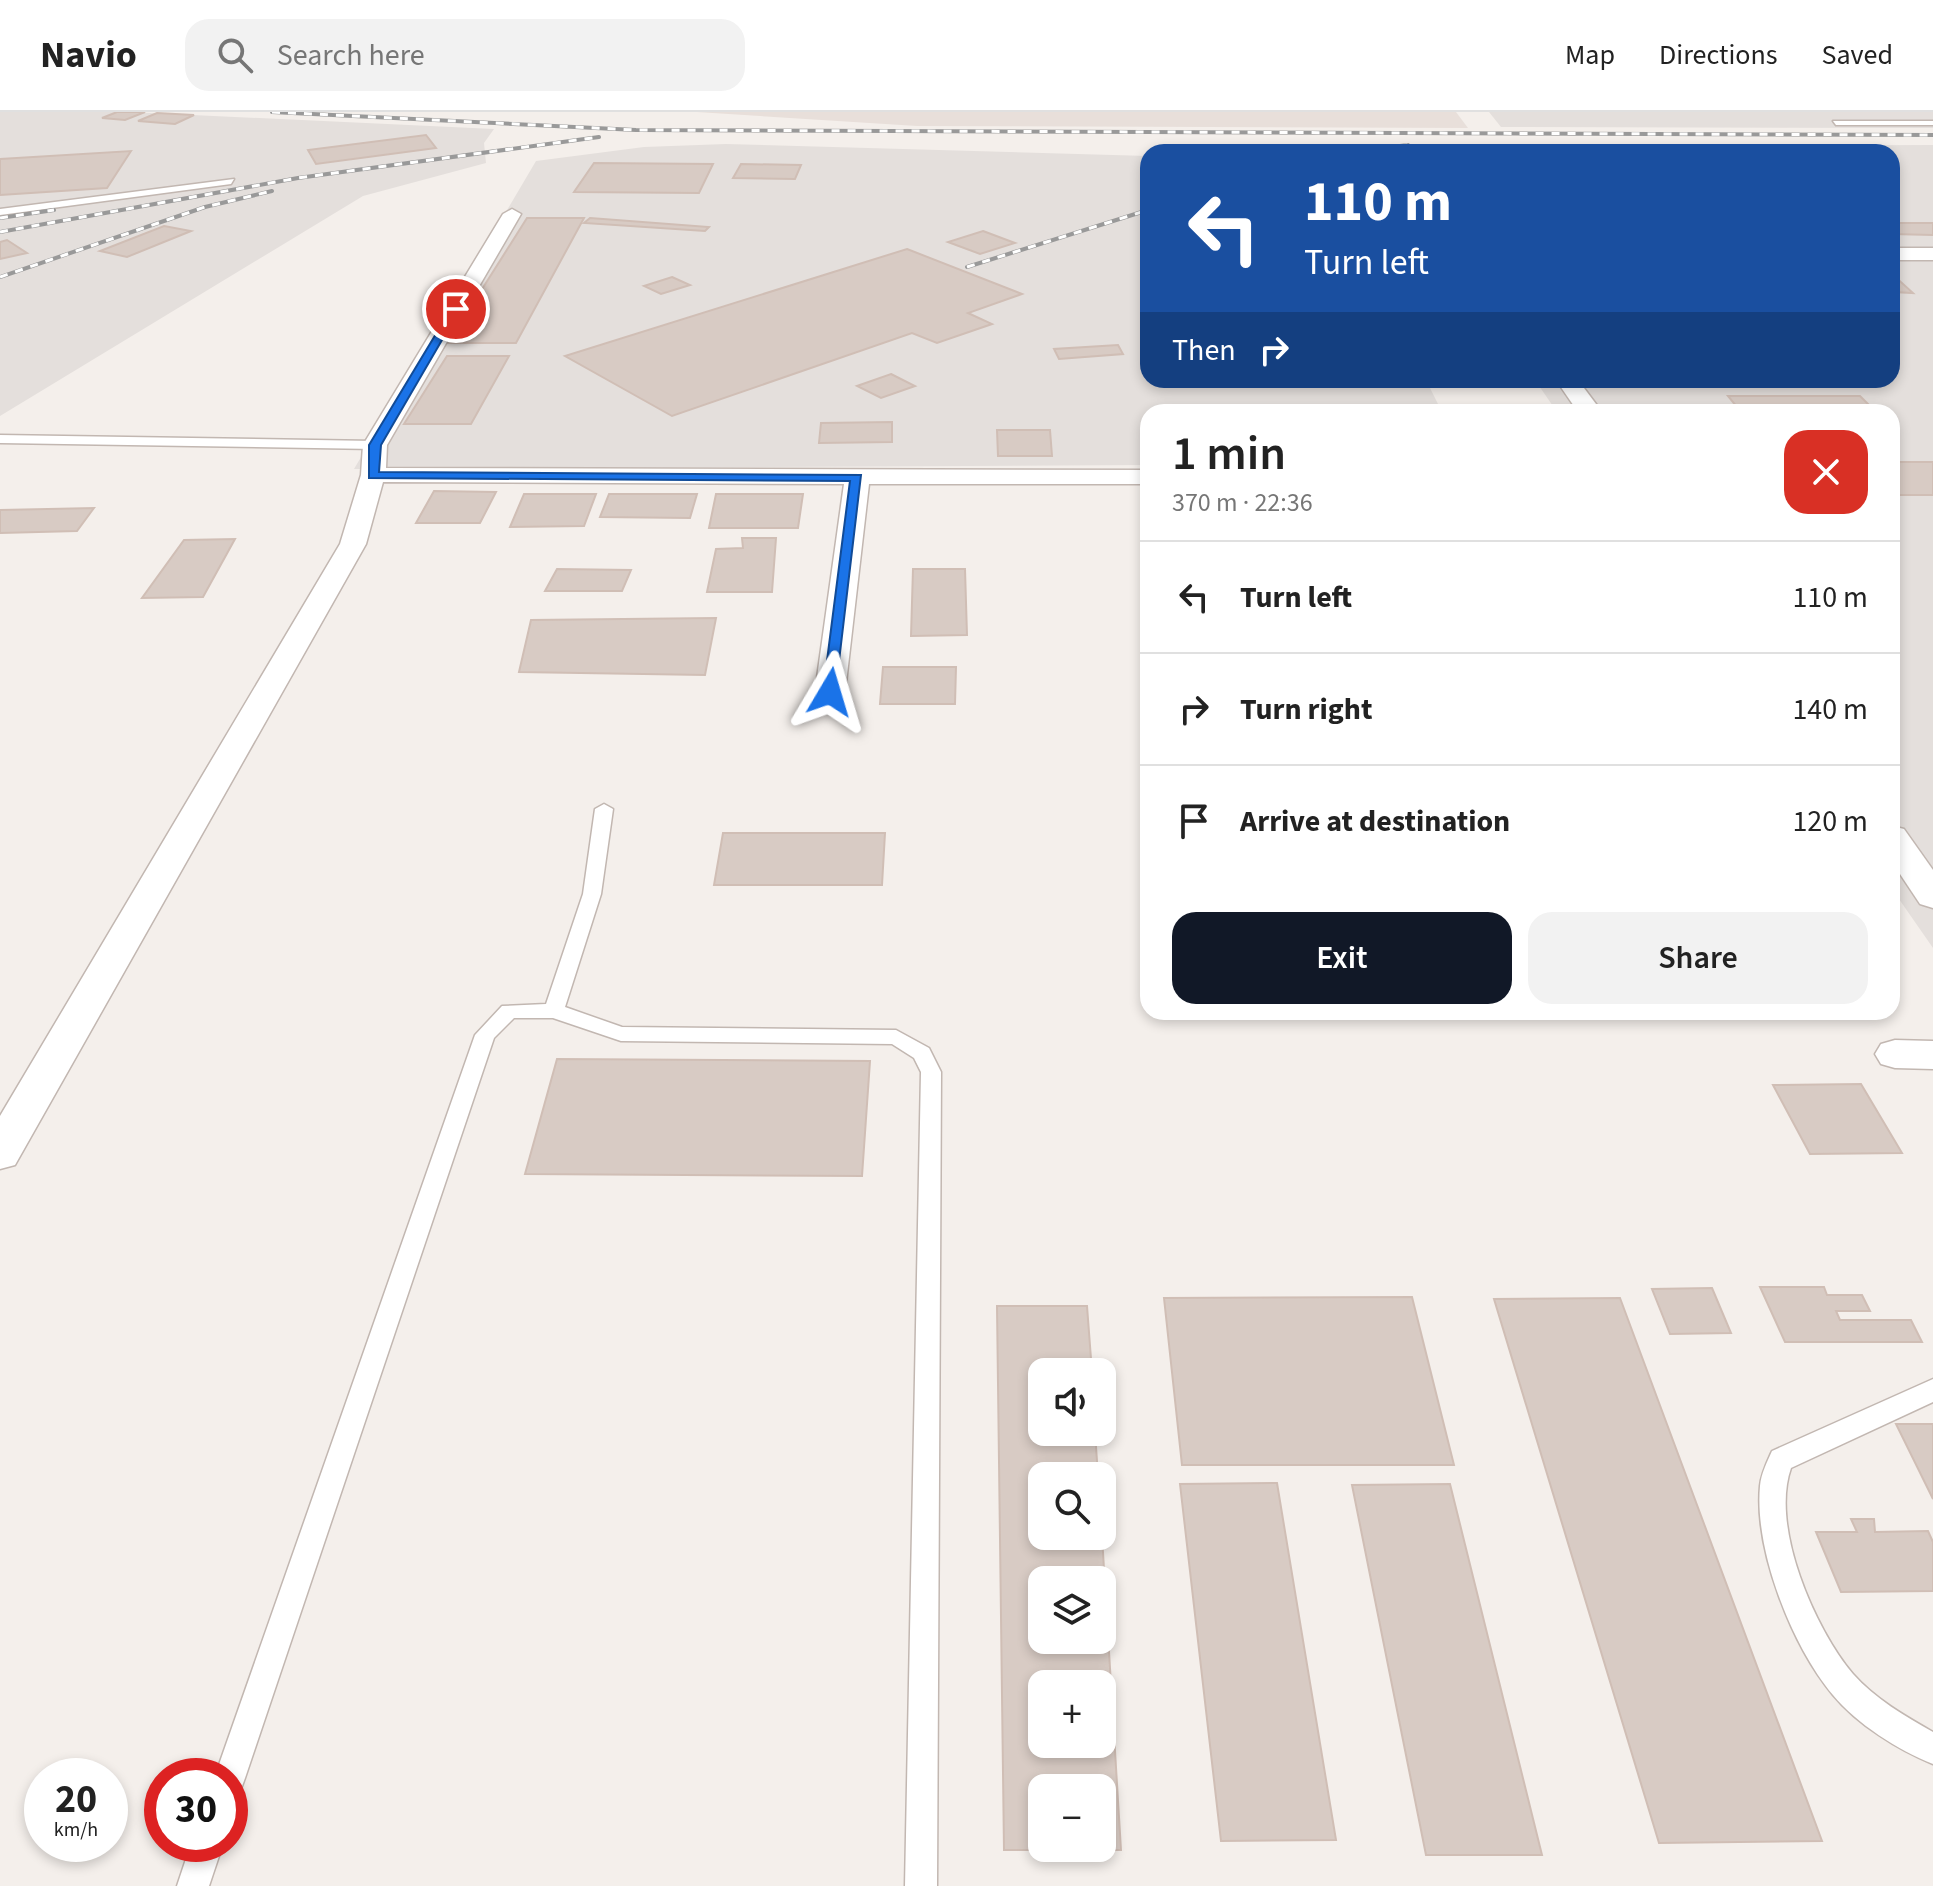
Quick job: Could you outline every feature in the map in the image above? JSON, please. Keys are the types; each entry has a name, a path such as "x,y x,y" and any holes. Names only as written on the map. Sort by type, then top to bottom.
{"street":[{"path":"0,1153 353,544 374,460 512,214"},
{"path":"1900,254 1933,254"},
{"path":"374,460 857,477 1140,477"},
{"path":"830,692 857,477"},
{"path":"1900,849 1933,896"}],"lane":[{"path":"1836,123 1933,123"},
{"path":"0,212 231,181"},
{"path":"0,439 374,460"},
{"path":"554,1011 592,894 604,809"},
{"path":"237,1758 485,1035 509,1011 554,1011 621,1034 896,1037 922,1053 931,1072 921,1886"},
{"path":"1933,1390 1781,1460 1773,1472 1772,1516 1784,1563 1818,1651 1842,1684 1868,1709 1933,1749"},
{"path":"193,1886 201,1862"}],"shaded area":[{"path":"0,112 129,112 494,129 484,143 486,163 363,196 0,416"},
{"path":"697,112 1456,112 1468,128 917,126"},
{"path":"1489,112 1933,112 1933,128 1501,127"},
{"path":"726,144 1140,156 1140,388 1430,388 1438,404 1140,404 1140,465 354,469 536,161 644,147"},
{"path":"1900,145 1933,145 1933,948 1900,901 1900,404 1552,404 1540,388 1900,388"}],"building":[{"path":"117,112 145,112 125,120 102,118"},
{"path":"157,113 194,115 175,124 138,121"},
{"path":"426,135 436,148 316,164 308,150"},
{"path":"131,151 107,188 0,195 0,159"},
{"path":"594,163 713,164 699,193 574,192"},
{"path":"741,164 801,165 795,179 733,178"},
{"path":"527,218 584,218 516,343 448,343"},
{"path":"590,218 709,227 705,231 584,223"},
{"path":"1900,223 1933,223 1933,235 1900,234"},
{"path":"164,226 191,231 127,257 100,251"},
{"path":"983,231 1015,243 980,254 948,242"},
{"path":"7,240 27,253 0,259 0,242"},
{"path":"907,249 1022,294 968,313 992,324 937,343 912,333 672,416 565,356"},
{"path":"672,277 690,285 661,294 644,286"},
{"path":"1900,281 1913,293 1900,292"},
{"path":"1118,345 1123,354 1059,359 1054,349"},
{"path":"447,356 509,356 471,424 404,424"},
{"path":"891,374 915,386 881,398 857,386"},
{"path":"1728,396 1860,396 1868,404 1734,404"},
{"path":"892,422 892,442 819,443 821,423"},
{"path":"997,430 1050,430 1052,456 998,456"},
{"path":"1900,462 1933,462 1933,495 1900,495"},
{"path":"434,491 496,492 480,523 416,523"},
{"path":"524,494 596,494 584,526 510,527"},
{"path":"609,494 697,494 690,518 600,517"},
{"path":"716,494 803,494 798,528 709,528"},
{"path":"94,508 77,531 0,533 0,510"},
{"path":"742,538 776,538 772,592 707,592 716,549 743,548"},
{"path":"235,539 203,597 142,598 184,540"},
{"path":"557,569 631,570 622,591 545,591"},
{"path":"913,569 965,569 967,635 911,636"},
{"path":"716,618 705,675 519,672 531,620"},
{"path":"883,667 956,667 955,704 880,704"},
{"path":"723,833 885,833 882,885 714,885"},
{"path":"557,1059 870,1061 862,1176 525,1174"},
{"path":"1861,1084 1902,1153 1810,1154 1773,1085"},
{"path":"1760,1287 1824,1287 1827,1295 1862,1295 1870,1311 1836,1311 1840,1320 1911,1320 1922,1342 1785,1342"},
{"path":"1712,1288 1731,1333 1670,1334 1652,1289"},
{"path":"1412,1297 1454,1465 1182,1465 1164,1298"},
{"path":"1620,1298 1822,1841 1659,1843 1494,1299"},
{"path":"997,1306 1087,1306 1091,1358 1028,1358 1028,1446 1096,1446 1097,1462 1028,1462 1028,1550 1103,1550 1104,1566 1028,1566 1028,1654 1109,1654 1110,1670 1028,1670 1028,1758 1115,1758 1121,1850 1116,1850 1116,1774 1028,1774 1028,1850 1004,1850"},
{"path":"1896,1424 1933,1424 1933,1499"},
{"path":"1277,1483 1336,1840 1221,1841 1180,1484"},
{"path":"1450,1484 1542,1855 1426,1855 1352,1485"},
{"path":"1851,1519 1874,1519 1875,1532 1928,1531 1933,1542 1933,1591 1841,1592 1816,1532 1857,1532"}],"railway":[{"path":"272,112 636,130 1933,135"},
{"path":"0,232 298,178 599,137"},
{"path":"0,277 205,207 272,191"},
{"path":"0,218 54,210"},
{"path":"967,267 1140,213"}],"route":[{"path":"456,309 375,445 373,475 857,477 830,692"}]}
